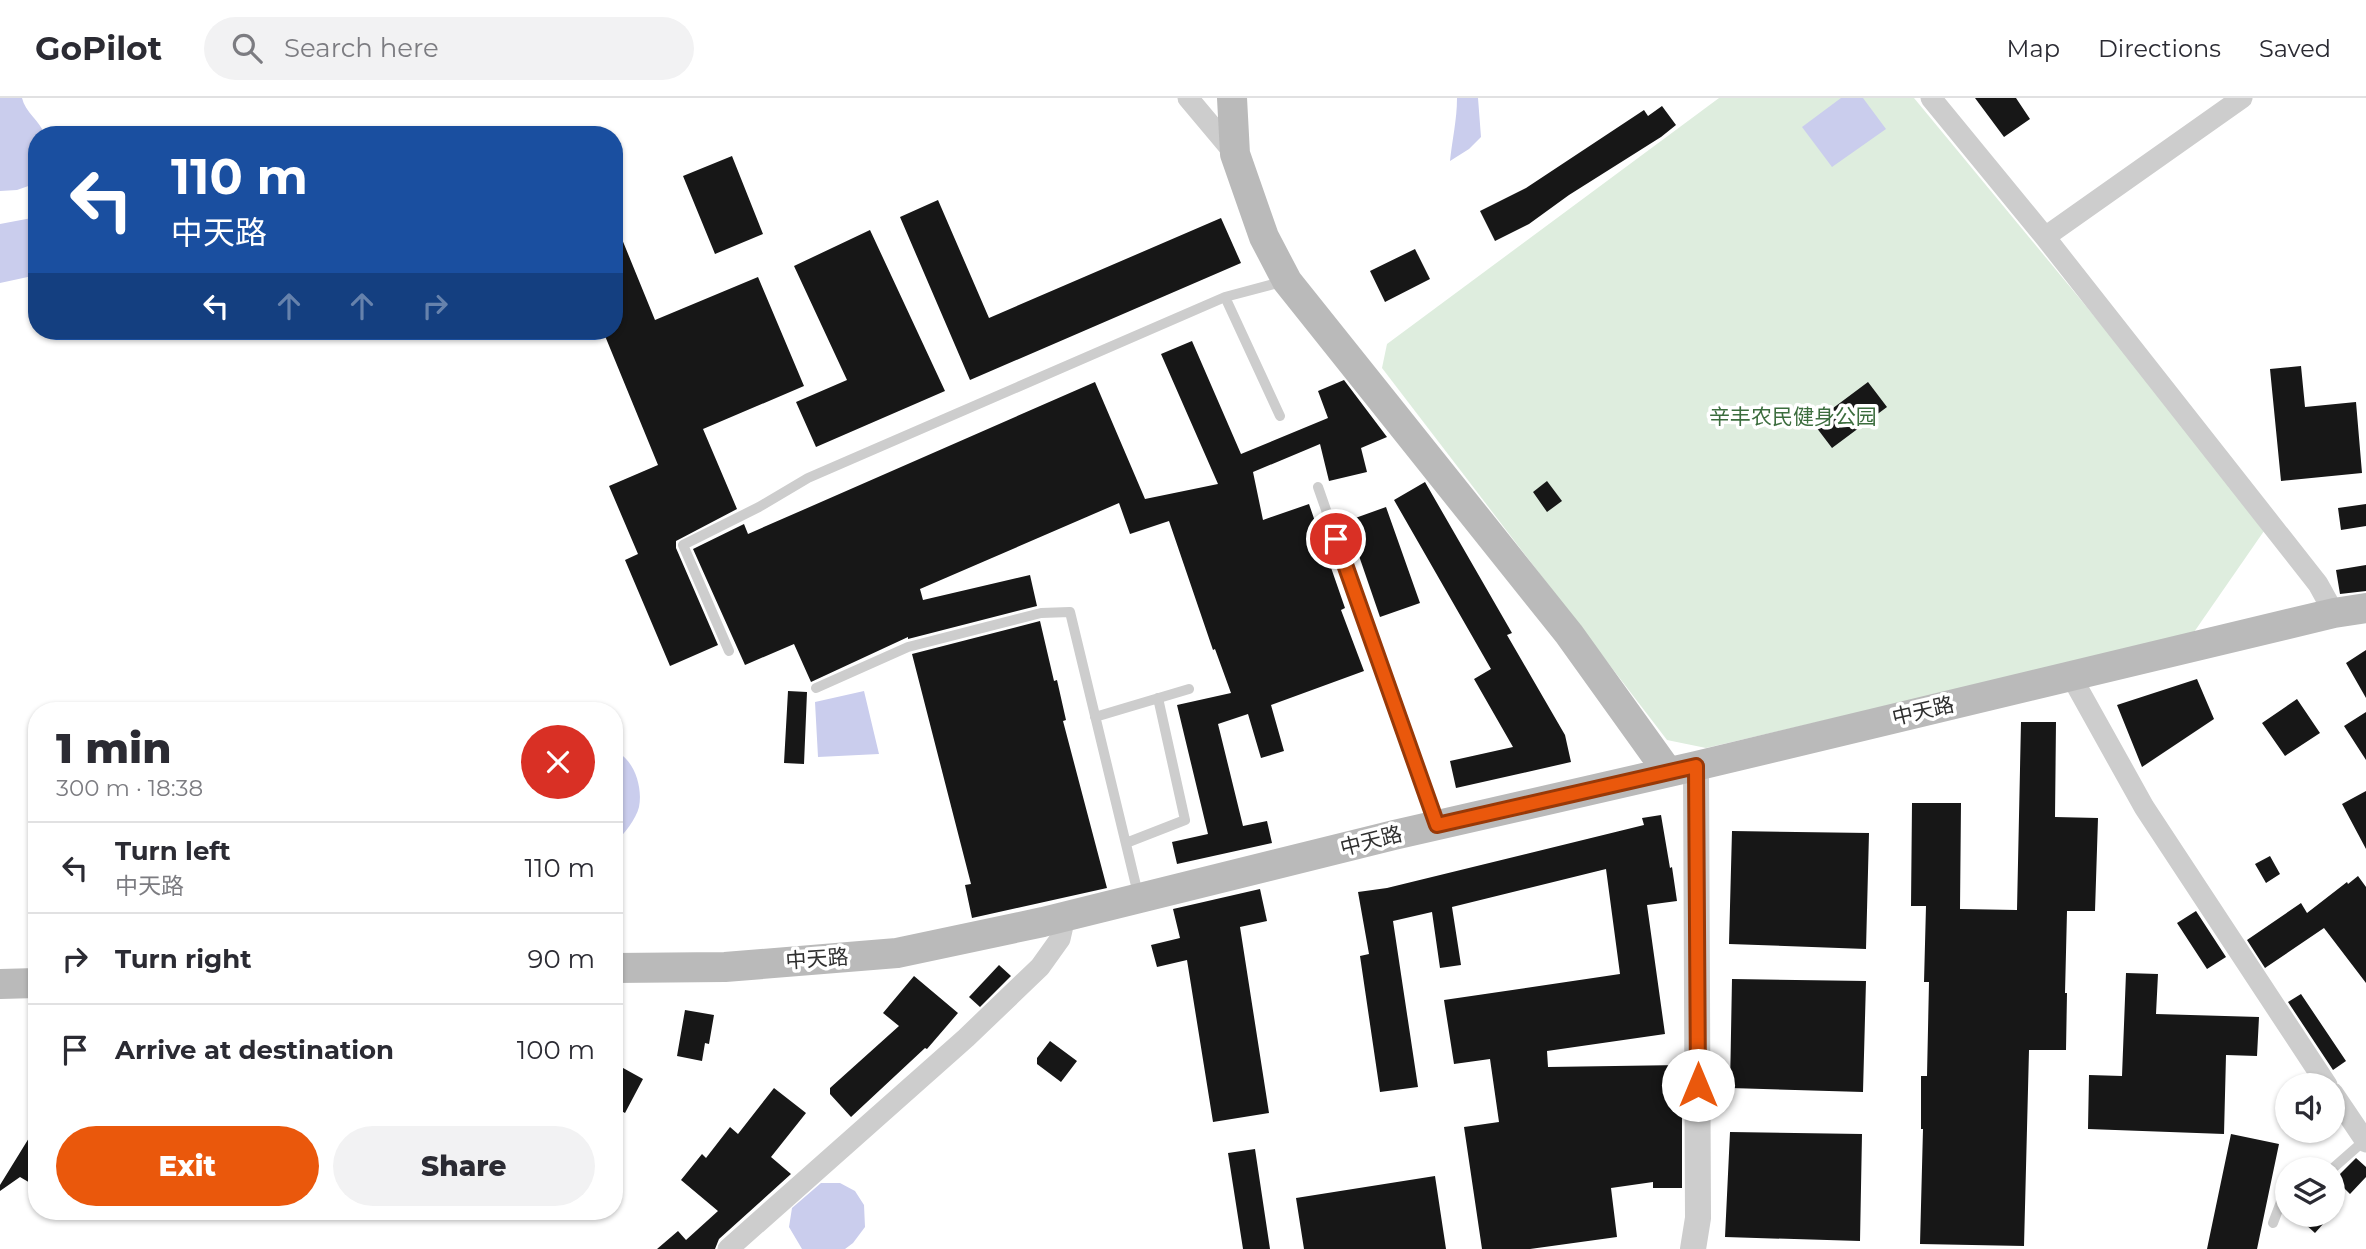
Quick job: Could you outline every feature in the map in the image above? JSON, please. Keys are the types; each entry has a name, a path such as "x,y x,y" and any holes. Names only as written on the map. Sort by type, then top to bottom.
{"main road":[{"path":"1232,98 1235,154 1264,237 1287,281 1569,634 1682,769"},
{"name":"中天路","path":"623,968 725,967 897,953 1065,917 1437,825 2334,613 2366,608"},
{"path":"0,984 28,983"}],"street":[{"path":"1188,98 1235,154"},
{"path":"1931,98 2045,237 2318,584 2334,613"},
{"path":"2045,237 2242,98"},
{"path":"2071,676 2144,807 2319,1073"},
{"path":"1682,769 1698,1218 1693,1249"},
{"path":"728,1249 966,1038 1040,967 1060,939 1065,917"},
{"path":"2345,1111 2365,1141"}],"lane":[{"path":"729,651 683,545 808,478 1225,297 1287,281"},
{"path":"1225,297 1280,416"},
{"path":"1318,487 1437,825"},
{"path":"816,688 908,647 1041,614 1070,612 1139,898"},
{"path":"1096,717 1189,689"},
{"path":"1126,843 1185,820 1158,698"},
{"path":"2345,1158 2365,1141"},
{"path":"2273,1223 2275,1218"}],"green space":[{"name":"辛丰农民健身公园","path":"1719,98 1914,98 2114,340 2264,531 2192,635 1706,748 1667,740 1382,368 1387,344"}],"water":[{"path":"0,98 22,98 26,108 40,126 28,126 28,186 0,191"},
{"path":"1457,98 1478,98 1481,137 1469,149 1450,161 1455,122"},
{"path":"1841,98 1863,98 1886,129 1832,167 1802,127"},
{"path":"28,219 28,277 0,283 0,224"},
{"path":"864,691 879,754 818,757 815,702"},
{"path":"623,757 636,774 640,791 639,807 623,834"},
{"path":"821,1183 840,1183 855,1191 864,1205 865,1227 845,1249 802,1249 789,1227 792,1208"}],"building":[{"path":"1975,98 2016,98 2030,119 2004,137"},
{"path":"1662,106 1676,125 1529,224 1495,241 1480,211 1526,188 1644,110 1648,116"},
{"path":"732,156 763,234 715,254 683,176"},
{"path":"938,200 989,318 1221,218 1241,263 970,380 900,217"},
{"path":"870,230 945,391 816,447 796,402 847,380 794,266"},
{"path":"623,242 655,320 758,277 804,386 703,429 737,509 676,541 676,548 718,645 670,666 625,560 638,554 609,486 658,465 607,340 623,340"},
{"path":"1415,249 1430,279 1385,302 1370,271"},
{"path":"1192,341 1241,454 1328,418 1318,391 1344,380 1387,437 1361,448 1367,472 1329,481 1320,444 1253,472 1263,520 1309,504 1345,608 1341,610 1364,671 1271,705 1284,751 1261,758 1248,714 1218,724 1243,826 1267,821 1272,843 1177,864 1172,842 1208,834 1177,705 1231,693 1215,649 1213,650 1169,521 1130,534 1119,503 920,589 923,600 1030,575 1037,606 908,637 811,682 794,644 745,665 693,549 744,524 748,534 1095,382 1145,499 1218,484 1161,354"},
{"path":"2301,366 2305,407 2356,402 2362,473 2281,481 2270,369"},
{"path":"1868,382 1887,407 1832,448 1813,423"},
{"path":"1547,481 1562,501 1547,512 1533,492"},
{"path":"1425,482 1512,633 1507,635 1565,735 1571,762 1456,788 1450,761 1513,747 1474,679 1491,669 1394,500"},
{"path":"2366,504 2366,526 2341,530 2338,508"},
{"path":"1386,507 1420,603 1380,617 1347,521"},
{"path":"2366,565 2366,591 2340,594 2336,570"},
{"path":"1040,621 1054,681 1057,680 1066,720 1063,721 1107,888 972,918 965,885 971,884 912,654"},
{"path":"2366,650 2366,698 2346,663"},
{"path":"2197,679 2214,719 2142,767 2117,705"},
{"path":"788,691 807,692 804,764 784,763"},
{"path":"2297,699 2320,733 2285,756 2262,723"},
{"path":"2366,712 2366,760 2344,726"},
{"path":"2021,722 2056,722 2055,817 2098,818 2095,911 2067,911 2066,1050 2029,1050 2024,1246 1920,1244 1923,1129 1921,1076 1927,1076 1929,982 1924,982 1926,906 1911,906 1912,803 1961,803 1960,909 2017,910"},
{"path":"2366,791 2366,849 2342,804"},
{"path":"1661,815 1677,901 1647,905 1665,1034 1547,1051 1548,1067 1682,1065 1682,1188 1653,1188 1653,1182 1611,1188 1617,1237 1530,1249 1482,1249 1464,1127 1499,1122 1490,1059 1454,1064 1444,1000 1620,974 1606,869 1452,907 1461,965 1440,968 1432,912 1393,921 1418,1087 1380,1092 1360,956 1369,954 1358,892 1387,888 1644,825 1642,818"},
{"path":"1732,831 1869,833 1866,949 1729,944"},
{"path":"2270,856 2280,874 2266,883 2255,864"},
{"path":"2358,876 2366,887 2366,983 2324,928 2265,968 2247,940 2301,903 2307,913"},
{"path":"1260,889 1267,921 1240,927 1269,1113 1213,1122 1187,960 1157,967 1151,945 1180,938 1173,909"},
{"path":"2196,911 2226,957 2207,969 2177,923"},
{"path":"999,965 1011,976 980,1007 969,997"},
{"path":"2126,973 2158,974 2156,1014 2259,1017 2257,1056 2226,1055 2224,1134 2088,1129 2089,1075 2122,1076"},
{"path":"914,976 958,1013 927,1049 851,1117 830,1094 830,1088 899,1026 883,1013"},
{"path":"1732,979 1866,981 1863,1092 1730,1088"},
{"path":"2301,994 2346,1061 2333,1070 2288,1002"},
{"path":"685,1010 714,1015 709,1044 705,1043 702,1061 677,1056"},
{"path":"1050,1041 1077,1061 1061,1082 1037,1064 1037,1058"},
{"path":"623,1068 643,1079 625,1113 623,1112"},
{"path":"774,1088 806,1113 771,1157 791,1174 719,1239 715,1249 657,1249 678,1231 686,1240 718,1211 681,1180 702,1154 706,1158 730,1127 738,1134"},
{"path":"1730,1132 1862,1134 1860,1241 1725,1237"},
{"path":"2231,1134 2279,1144 2257,1249 2207,1249"},
{"path":"28,1140 28,1182 20,1177 0,1191 0,1185"},
{"path":"1255,1149 1270,1249 1243,1249 1228,1153"},
{"path":"2356,1158 2366,1167 2366,1177 2350,1194 2345,1189 2345,1169"},
{"path":"1435,1176 1446,1249 1304,1249 1296,1198"},
{"path":"2308,1227 2320,1227 2315,1233"}],"route":[{"path":"1336,539 1437,825 1696,766 1698,1085"}]}
